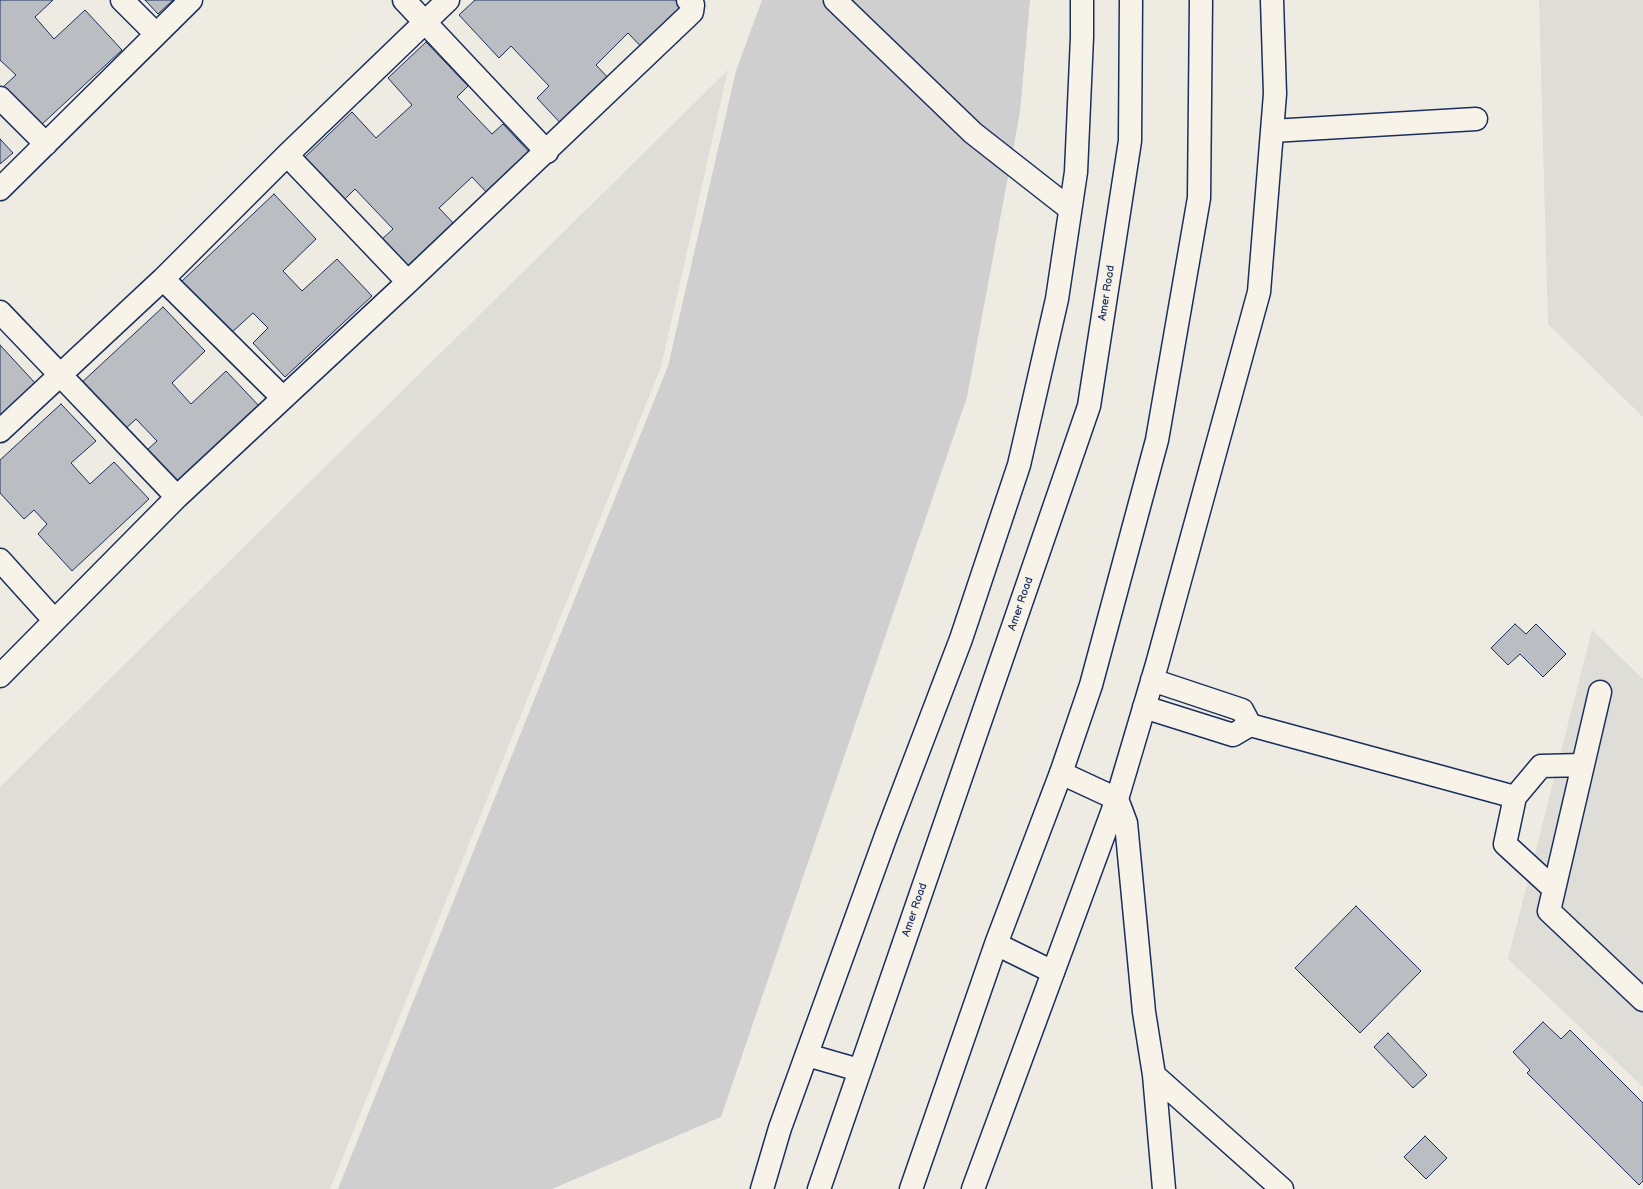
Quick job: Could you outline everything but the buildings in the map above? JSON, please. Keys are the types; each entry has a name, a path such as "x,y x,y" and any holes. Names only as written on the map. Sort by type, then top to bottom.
{"main road":[{"path":"122,0 156,34"},
{"path":"0,189 191,0"},
{"path":"404,0 547,152"},
{"path":"0,431 162,279 287,155 448,0"},
{"path":"0,676 176,496 547,152 692,12 693,5 688,0"},
{"path":"835,0 973,133 1070,209"},
{"path":"762,1189 780,1128 887,833 961,638 1019,465 1057,299 1076,172 1082,37 1082,0"},
{"name":"Amer Road","path":"818,1189 1089,406 1130,141 1131,0"},
{"path":"910,1189 996,944 1061,773 1090,686 1157,440 1199,198 1201,0"},
{"path":"973,1189 1116,799 1152,680 1259,292 1275,94 1272,0"},
{"path":"0,98 46,144"},
{"path":"1272,131 1476,119"},
{"path":"287,155 408,282"},
{"path":"162,279 283,398"},
{"path":"0,312 176,496"},
{"path":"0,560 54,620"},
{"path":"1152,680 1242,710 1250,725"},
{"path":"1600,692 1549,911 1643,1000"},
{"path":"1144,707 1233,735 1250,725 1514,796"},
{"path":"1554,889 1505,844 1514,796 1541,766 1583,765"},
{"path":"1061,773 1116,799 1126,823 1144,1012 1154,1075 1164,1189"},
{"path":"996,944 1053,972"},
{"path":"807,1055 859,1070"},
{"path":"1154,1075 1282,1189"}],"shaded area":[{"path":"762,0 1030,0 1020,112 967,397 721,1117 552,1189 338,1189 668,366 736,71"},
{"path":"1539,0 1643,0 1643,417 1548,324"},
{"path":"728,70 661,367 330,1189 0,1189 0,787"},
{"path":"1592,630 1643,679 1643,1087 1508,959"}]}
